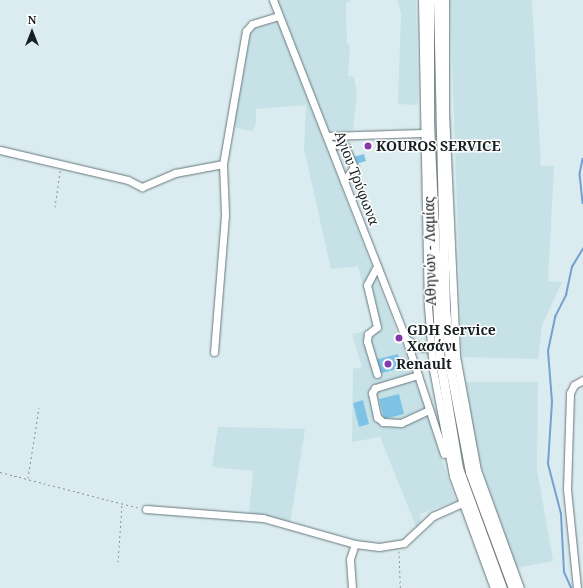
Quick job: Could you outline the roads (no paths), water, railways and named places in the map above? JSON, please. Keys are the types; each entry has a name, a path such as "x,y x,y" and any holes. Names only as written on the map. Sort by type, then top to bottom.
{"main road":[{"name":"Αθηνών - Λαμίας","path":"429,0 429,122 440,360 458,468 502,588"},
{"name":"Αθηνών - Λαμίας","path":"438,0 446,314 451,372 470,472 513,588"}],"street":[{"name":"Αγίου Τρύφωνα","path":"272,0 406,339 444,455 449,458"},
{"path":"422,0 422,133 431,348 449,458 462,504 494,588"},
{"path":"445,0 445,113 456,356 477,470 520,588"},
{"path":"214,352 225,214 223,164 246,31 252,24 279,16"},
{"path":"327,136 422,133"},
{"path":"330,144 345,146 354,168 344,181"},
{"path":"0,150 61,166 128,180 142,187 175,173 223,164"},
{"path":"377,266 367,285 377,327 368,334 367,340 377,374"},
{"path":"406,339 416,346 431,348"},
{"path":"418,375 375,388 372,393 376,417 383,422 401,423 429,410"},
{"path":"577,588 567,489 570,393 574,385 583,380"},
{"path":"146,509 263,518 355,544 378,547 398,545 417,534 433,516 462,504"},
{"path":"352,588 350,559 355,544"}],"waterway":[{"path":"583,159 580,174 583,203"},
{"path":"571,588 564,572 561,514 548,464 552,402 548,351 555,317 566,295 572,267 583,249"}],"place":[{"name":"KOUROS SERVICE","path":"368,146"},
{"name":"GDH Service Χασάνι","path":"399,338"},
{"name":"Renault","path":"388,364"}]}
